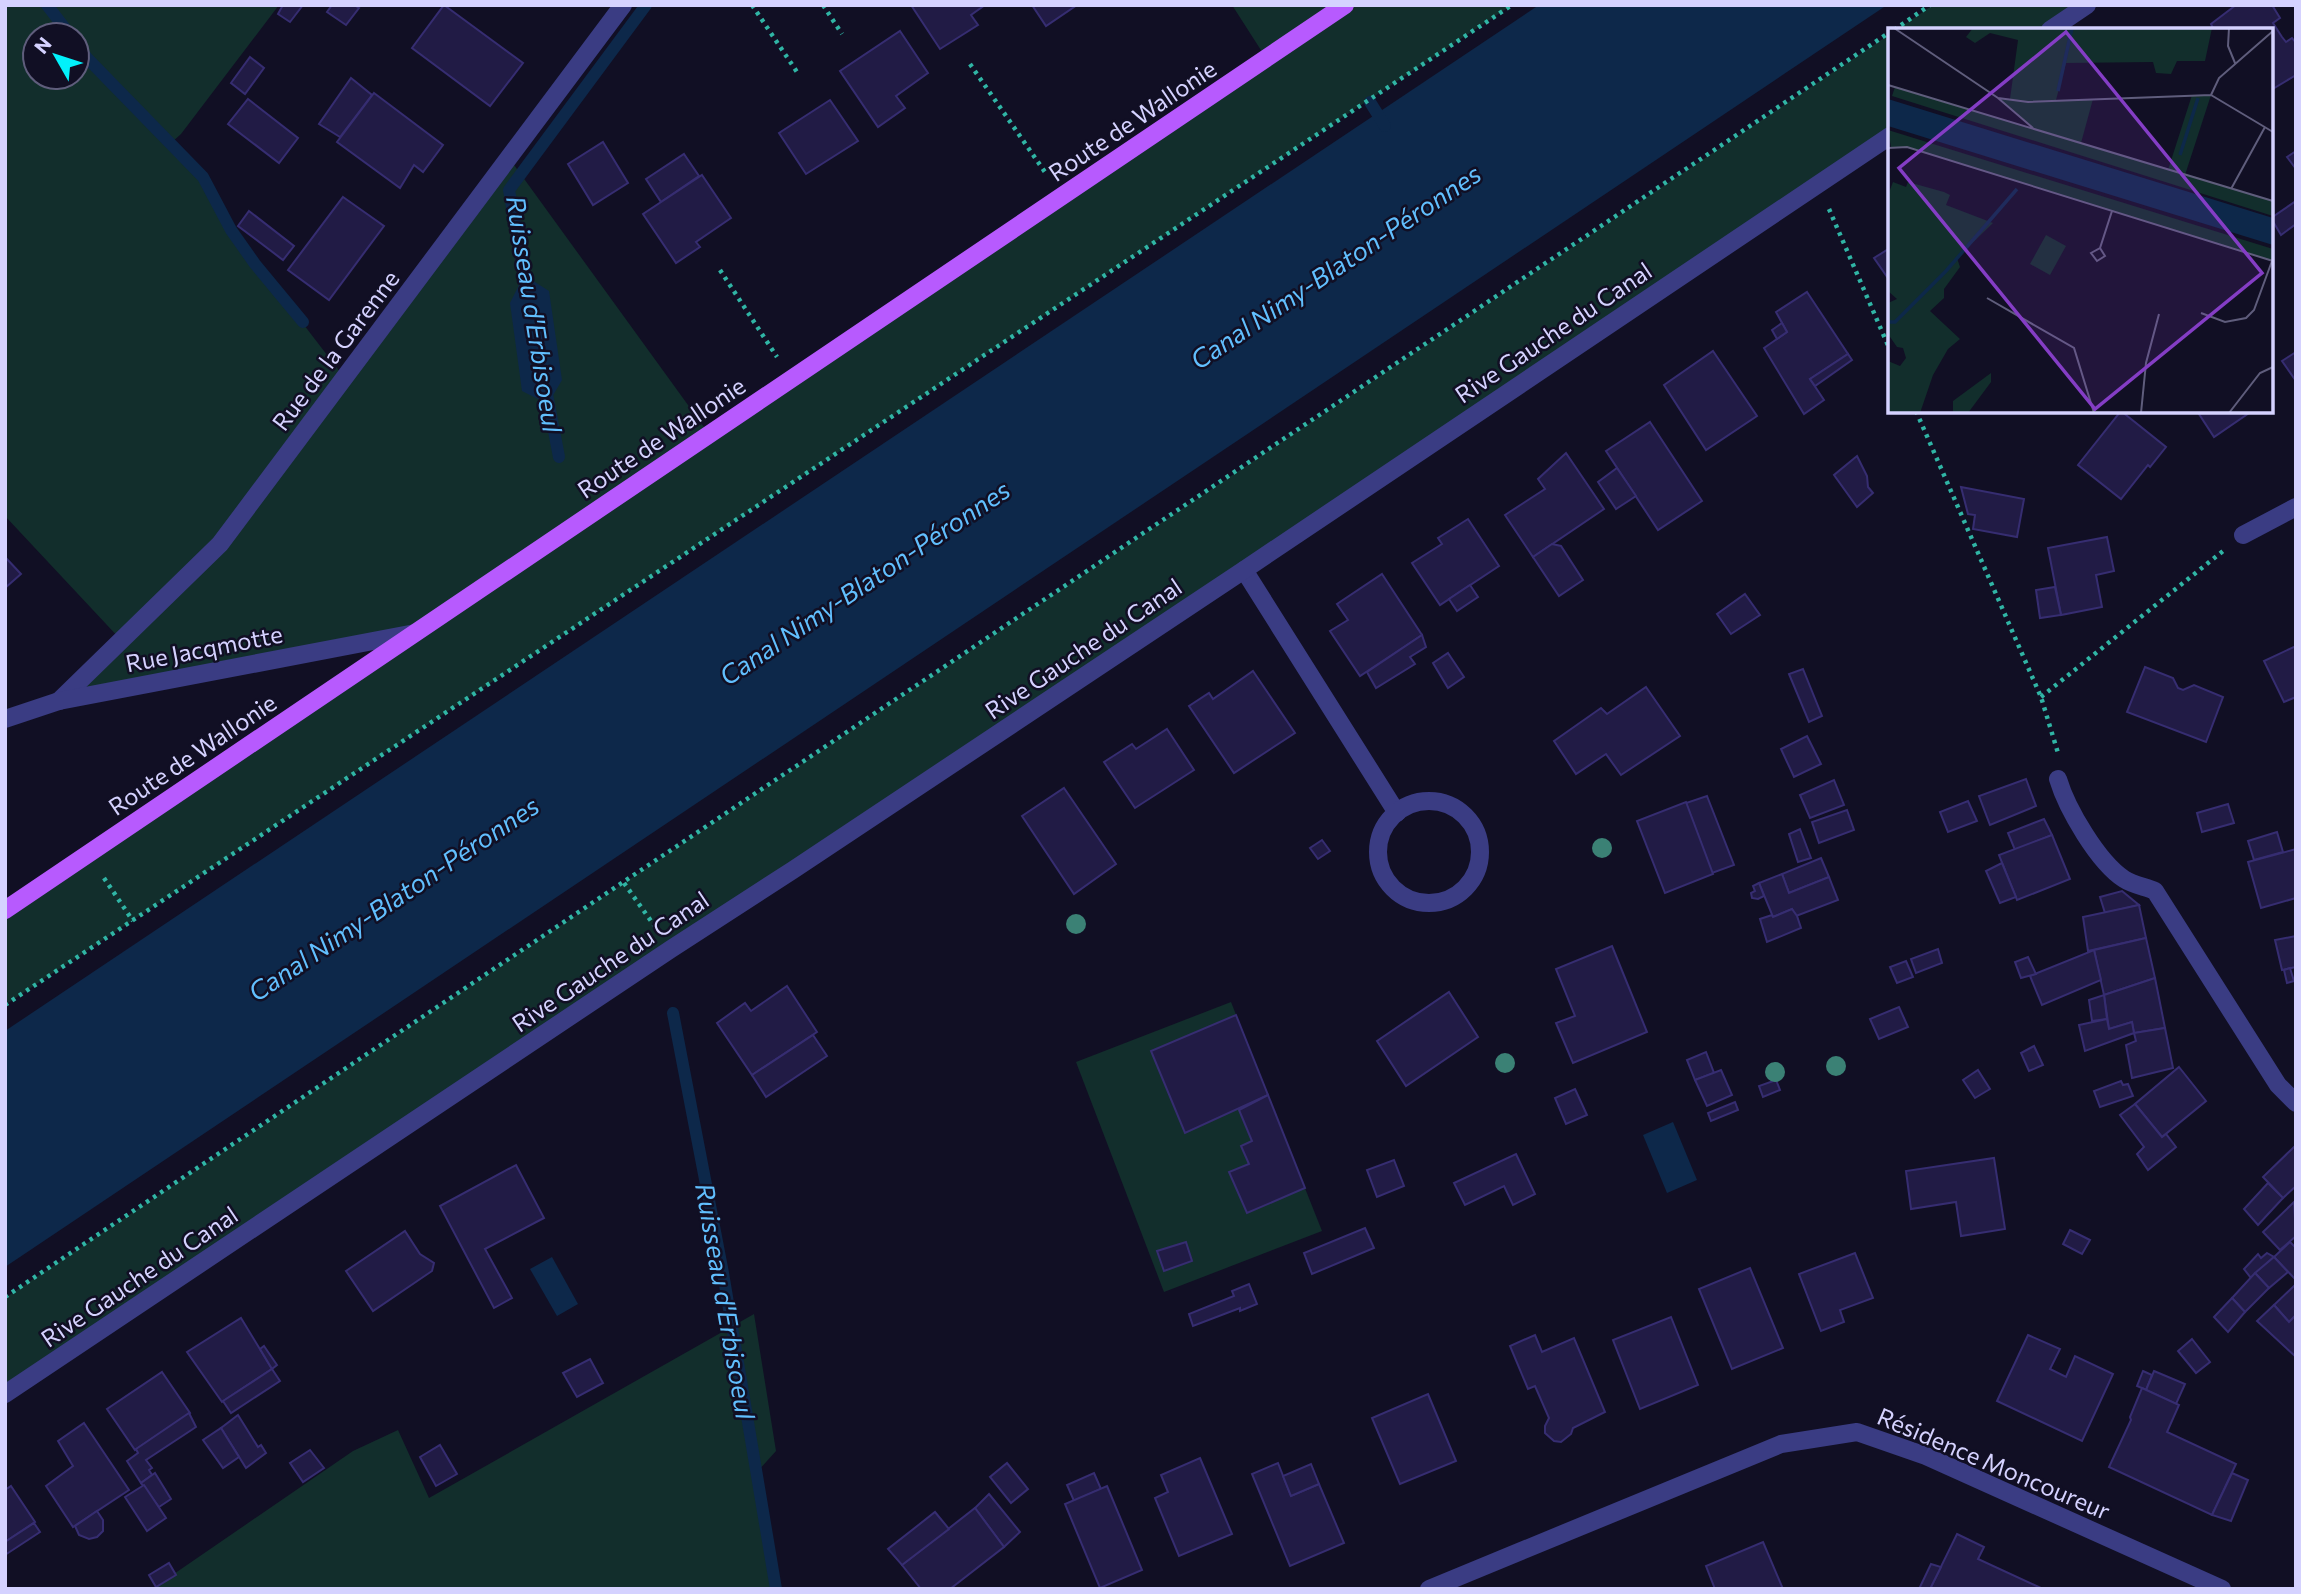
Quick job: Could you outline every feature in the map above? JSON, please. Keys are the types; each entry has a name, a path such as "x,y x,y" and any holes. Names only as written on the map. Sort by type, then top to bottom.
{"main road":[{"name":"Route de Wallonie","path":"5,910 1346,5"}],"street":[{"name":"Rue de la Garenne","path":"59,701 220,544 623,5"},
{"path":"2053,28 2087,5"},
{"name":"Rive Gauche du Canal","path":"5,1394 1244,570 1888,137"},
{"path":"2243,535 2296,507"},
{"path":"1244,570 1396,813"},
{"name":"Rue Jacqmotte","path":"5,719 59,701 415,633"},
{"path":"2058,779 2063,795 2095,850 2124,880 2155,891 2278,1085 2296,1103"},
{"path":"1434,802 1453,807 1469,820 1478,838 1480,859 1473,878 1460,893 1443,902 1425,904 1407,899 1392,888 1381,872 1378,856 1379,840 1396,813 1414,803 1434,802"},
{"name":"Résidence Moncoureur","path":"1429,1589 1781,1444 1857,1432 1926,1456 2222,1589"}],"path":[{"path":"752,5 797,72"},
{"path":"823,5 842,34"},
{"path":"5,1005 1512,5"},
{"path":"1896,28 1930,5"},
{"path":"5,1297 1888,34"},
{"path":"970,64 1062,197"},
{"path":"1818,184 1888,345"},
{"path":"720,270 791,379"},
{"path":"1917,413 2041,697 2060,758 2058,779"},
{"path":"2041,697 2243,535"},
{"path":"88,854 133,921"},
{"path":"624,883 671,949"}],"green space":[{"path":"5,5 279,5 181,134 171,143 203,177 231,230 344,377 509,158 709,434 1266,58 1232,5 1512,5 5,1005 5,910 413,634 66,695 121,640 5,516"},
{"path":"1933,5 2087,5 2053,28 1899,28"},
{"path":"1888,35 1888,137 5,1394 5,1298"},
{"path":"1231,1002 1322,1231 1164,1292 1076,1062"},
{"path":"754,1314 776,1451 757,1472 776,1589 152,1589 353,1451 398,1430 429,1498"}],"water":[{"name":"Canal Nimy-Blaton-Péronnes","path":"1539,5 1887,5 5,1267 5,1031"},
{"path":"524,275 549,291 562,380 548,404 522,391 510,303"},
{"path":"1673,1122 1697,1180 1667,1193 1643,1135"},
{"path":"552,1257 578,1304 557,1316 530,1269"}],"building":[{"path":"283,5 303,5 290,22 278,14"},
{"path":"332,5 354,5 359,8 346,25 327,12"},
{"path":"444,5 523,63 490,106 412,48"},
{"path":"911,5 985,5 971,15 978,25 940,49"},
{"path":"1032,5 1077,5 1046,26"},
{"path":"2236,5 2272,5 2280,18 2273,23 2286,42 2292,38 2296,43 2296,75 2273,89 2273,28 2213,28 2211,24"},
{"path":"900,31 928,73 896,96 905,108 878,127 840,71"},
{"path":"250,57 264,68 245,94 231,83"},
{"path":"351,78 372,95 340,137 319,124"},
{"path":"374,93 443,145 423,172 414,165 400,188 337,142"},
{"path":"248,99 298,138 279,163 228,124"},
{"path":"830,100 858,141 806,174 779,133"},
{"path":"603,142 628,183 593,205 568,164"},
{"path":"2296,151 2296,169 2287,157"},
{"path":"684,154 699,176 661,202 646,179"},
{"path":"702,175 731,218 696,242 700,247 676,263 643,214"},
{"path":"343,197 384,226 329,300 288,270"},
{"path":"2296,201 2296,224 2281,235 2273,217"},
{"path":"249,211 294,246 283,260 238,226"},
{"path":"1888,249 1888,278 1874,258"},
{"path":"1807,292 1848,354 1810,379 1824,400 1804,414 1764,348 1787,332 1776,312"},
{"path":"1782,323 1787,332 1777,339 1772,330"},
{"path":"1713,351 1757,416 1706,450 1664,385"},
{"path":"2296,352 2296,381 2282,361"},
{"path":"1848,354 1852,360 1815,386 1810,379"},
{"path":"2119,413 2124,413 2166,447 2121,499 2078,465"},
{"path":"2198,413 2249,413 2214,437"},
{"path":"1650,422 1702,501 1658,530 1606,451"},
{"path":"1566,453 1604,509 1533,557 1505,515 1545,489 1538,479"},
{"path":"1857,456 1867,476 1868,487 1873,493 1857,507 1834,475"},
{"path":"1617,468 1636,496 1616,509 1598,482"},
{"path":"1961,487 2024,499 2017,537 1973,529 1975,515 1968,514"},
{"path":"1468,519 1499,566 1440,605 1412,563 1442,544 1438,538"},
{"path":"2107,537 2114,571 2096,575 2102,607 2061,615 2048,548"},
{"path":"1552,544 1561,546 1583,580 1559,596 1533,557"},
{"path":"5,557 21,574 5,588"},
{"path":"1382,574 1422,635 1360,676 1330,631 1348,620 1337,604"},
{"path":"1470,585 1478,597 1457,611 1449,599"},
{"path":"2055,587 2061,615 2040,618 2036,590"},
{"path":"1745,594 1760,615 1731,634 1717,614"},
{"path":"1422,635 1426,647 1410,657 1415,664 1376,688 1367,672"},
{"path":"2296,646 2296,697 2284,702 2264,661"},
{"path":"1448,653 1464,677 1448,688 1433,663"},
{"path":"2145,667 2173,678 2178,688 2183,690 2194,685 2223,697 2206,742 2127,712"},
{"path":"1803,669 1822,716 1809,722 1789,674"},
{"path":"1253,671 1295,733 1234,773 1189,706 1209,693 1213,699"},
{"path":"1646,687 1680,736 1621,775 1606,754 1576,774 1554,741 1601,708 1607,714"},
{"path":"1167,729 1194,770 1135,808 1104,762 1132,744 1136,749"},
{"path":"1807,736 1821,764 1794,777 1781,749"},
{"path":"2026,779 2036,806 1990,825 1979,796"},
{"path":"1834,780 1844,805 1810,818 1800,795"},
{"path":"1064,788 1116,864 1074,894 1022,816"},
{"path":"1707,796 1734,865 1712,873 1686,803"},
{"path":"1968,801 1977,821 1948,832 1940,812"},
{"path":"1686,802 1713,874 1665,893 1637,821"},
{"path":"2228,804 2234,823 2202,832 2197,813"},
{"path":"1847,810 1854,830 1819,843 1812,822"},
{"path":"2044,819 2052,835 2015,850 2008,833"},
{"path":"1800,829 1811,858 1798,862 1789,834"},
{"path":"2277,832 2283,852 2254,860 2248,841"},
{"path":"2052,835 2070,879 2017,900 1999,855"},
{"path":"1322,840 1330,851 1318,859 1310,848"},
{"path":"2296,849 2296,898 2261,908 2248,862"},
{"path":"1821,858 1829,877 1789,893 1782,874"},
{"path":"2002,863 2016,897 2000,903 1986,871"},
{"path":"1782,874 1789,893 1829,877 1838,900 1796,916 1792,909 1773,917 1759,883"},
{"path":"1759,883 1764,896 1752,898 1751,893 1755,891 1753,886"},
{"path":"2122,891 2139,905 2105,913 2100,897"},
{"path":"2139,905 2146,938 2088,951 2083,917"},
{"path":"1792,909 1801,928 1767,942 1760,919"},
{"path":"2296,936 2296,967 2282,970 2275,940"},
{"path":"2146,938 2155,978 2104,995 2094,950"},
{"path":"1612,946 1647,1032 1573,1063 1556,1023 1575,1016 1556,969"},
{"path":"1938,949 1942,963 1916,973 1911,959"},
{"path":"2094,950 2101,980 2042,1005 2030,976"},
{"path":"2028,957 2036,974 2021,978 2015,962"},
{"path":"1906,961 1913,977 1897,983 1890,967"},
{"path":"2290,968 2294,981 2287,983 2284,970"},
{"path":"2155,978 2165,1028 2134,1033 2132,1022 2109,1029 2104,995"},
{"path":"787,986 817,1032 752,1075 717,1023 745,1003 751,1011"},
{"path":"1449,992 1478,1037 1406,1086 1377,1041"},
{"path":"2104,995 2107,1019 2092,1021 2089,1000"},
{"path":"1899,1007 1908,1027 1879,1039 1870,1019"},
{"path":"1236,1015 1268,1095 1185,1133 1151,1051"},
{"path":"2107,1019 2109,1029 2132,1022 2134,1033 2085,1051 2079,1025"},
{"path":"2165,1028 2173,1068 2132,1078 2126,1045 2136,1041 2134,1033"},
{"path":"813,1035 827,1056 766,1097 752,1075"},
{"path":"2034,1046 2043,1065 2029,1071 2021,1053"},
{"path":"1706,1052 1714,1073 1695,1080 1687,1060"},
{"path":"2179,1067 2206,1101 2162,1137 2135,1104"},
{"path":"1721,1070 1732,1095 1707,1106 1695,1080"},
{"path":"1978,1070 1990,1089 1975,1098 1963,1080"},
{"path":"1776,1080 1780,1090 1763,1097 1759,1086"},
{"path":"2121,1081 2123,1085 2128,1084 2133,1096 2100,1107 2094,1091"},
{"path":"1575,1089 1587,1115 1566,1124 1555,1098"},
{"path":"1268,1095 1305,1188 1247,1213 1229,1172 1249,1164 1241,1146 1252,1141 1239,1110"},
{"path":"1735,1102 1738,1110 1711,1121 1708,1113"},
{"path":"2135,1104 2162,1137 2166,1134 2176,1147 2148,1170 2137,1154 2144,1147 2120,1115"},
{"path":"2296,1145 2296,1186 2283,1198 2263,1177"},
{"path":"1516,1154 1535,1194 1513,1205 1504,1186 1465,1205 1454,1183"},
{"path":"1994,1158 2005,1229 1961,1236 1956,1202 1911,1209 1906,1171"},
{"path":"1394,1160 1404,1186 1377,1197 1367,1170"},
{"path":"516,1165 544,1218 485,1249 512,1298 494,1308 440,1206"},
{"path":"2268,1183 2283,1198 2258,1225 2244,1209"},
{"path":"2294,1202 2296,1236 2280,1250 2263,1232"},
{"path":"1365,1228 1374,1248 1312,1274 1304,1253"},
{"path":"2070,1230 2090,1240 2082,1254 2063,1244"},
{"path":"405,1231 420,1254 434,1263 432,1271 373,1311 346,1271"},
{"path":"1186,1242 1192,1261 1164,1271 1157,1251"},
{"path":"2290,1242 2296,1248 2296,1280 2274,1257"},
{"path":"1855,1253 1873,1298 1840,1310 1844,1322 1821,1331 1799,1274"},
{"path":"2267,1253 2274,1257 2251,1278 2244,1269 2258,1254 2261,1258"},
{"path":"2274,1257 2288,1272 2269,1288 2255,1273"},
{"path":"1750,1268 1783,1348 1732,1369 1699,1289"},
{"path":"2255,1273 2269,1288 2245,1312 2232,1298"},
{"path":"1249,1284 1257,1304 1193,1326 1189,1314 1234,1296 1232,1291"},
{"path":"2296,1284 2296,1315 2289,1322 2274,1305"},
{"path":"2232,1298 2245,1312 2228,1332 2214,1317"},
{"path":"2274,1305 2289,1322 2296,1315 2296,1357 2257,1321"},
{"path":"1671,1317 1698,1385 1640,1409 1613,1340"},
{"path":"241,1318 272,1369 222,1402 187,1352"},
{"path":"1535,1335 1542,1352 1574,1338 1605,1412 1573,1428 1571,1434 1561,1442 1554,1441 1545,1433 1549,1418 1535,1386 1528,1389 1510,1346"},
{"path":"2028,1335 2060,1349 2050,1369 2066,1377 2075,1356 2113,1374 2082,1441 1997,1401"},
{"path":"2192,1339 2210,1362 2196,1373 2178,1351"},
{"path":"264,1346 277,1365 272,1369 260,1349"},
{"path":"590,1359 603,1383 577,1397 563,1373"},
{"path":"272,1369 280,1381 231,1413 223,1401"},
{"path":"2143,1371 2152,1375 2146,1390 2137,1386"},
{"path":"2154,1371 2185,1384 2176,1404 2146,1390"},
{"path":"162,1372 190,1413 135,1450 107,1409"},
{"path":"2142,1388 2179,1405 2167,1432 2236,1464 2212,1515 2109,1467 2131,1420"},
{"path":"1428,1394 1456,1461 1400,1484 1372,1418"},
{"path":"189,1413 196,1427 146,1460 152,1468 149,1470 152,1475 141,1483 127,1461 138,1453 136,1449"},
{"path":"238,1415 258,1447 261,1445 266,1453 246,1468 221,1428"},
{"path":"84,1423 129,1490 73,1527 46,1486 73,1466 58,1441"},
{"path":"221,1428 239,1457 223,1468 203,1440"},
{"path":"440,1445 457,1474 436,1486 420,1457"},
{"path":"310,1450 324,1468 303,1482 290,1463"},
{"path":"1200,1458 1232,1534 1179,1556 1155,1498 1168,1492 1161,1475"},
{"path":"1007,1463 1028,1489 1011,1503 990,1477"},
{"path":"1278,1463 1291,1496 1319,1484 1344,1543 1290,1566 1252,1474"},
{"path":"1311,1464 1319,1484 1291,1496 1283,1476"},
{"path":"155,1473 171,1499 159,1507 141,1483"},
{"path":"1094,1473 1101,1489 1074,1501 1067,1485"},
{"path":"2232,1473 2248,1480 2231,1521 2212,1515"},
{"path":"144,1485 166,1518 147,1531 125,1497"},
{"path":"11,1486 35,1522 5,1542 5,1490"},
{"path":"1107,1486 1142,1570 1100,1588 1065,1504"},
{"path":"989,1494 1020,1532 1004,1547 975,1508"},
{"path":"975,1508 1004,1547 950,1589 921,1589 902,1565"},
{"path":"97,1511 103,1520 103,1531 97,1537 89,1539 79,1535 75,1526"},
{"path":"935,1512 949,1529 902,1565 888,1549"},
{"path":"34,1523 40,1532 5,1555 5,1542"},
{"path":"1957,1534 1984,1547 1978,1559 2043,1589 1930,1589"},
{"path":"1763,1542 1783,1589 1715,1589 1706,1566"},
{"path":"169,1563 176,1575 156,1587 149,1575"},
{"path":"1931,1564 1941,1567 1930,1589 1919,1589"}],"waterway":[{"path":"47,5 59,21"},
{"name":"Ruisseau d'Erbisoeul","path":"527,292 509,190 646,5"},
{"path":"91,62 203,177 231,230 303,322"},
{"path":"1370,102 1385,126"},
{"name":"Ruisseau d'Erbisoeul","path":"546,389 559,457"},
{"name":"Ruisseau d'Erbisoeul","path":"673,1013 723,1273 776,1589"}]}
